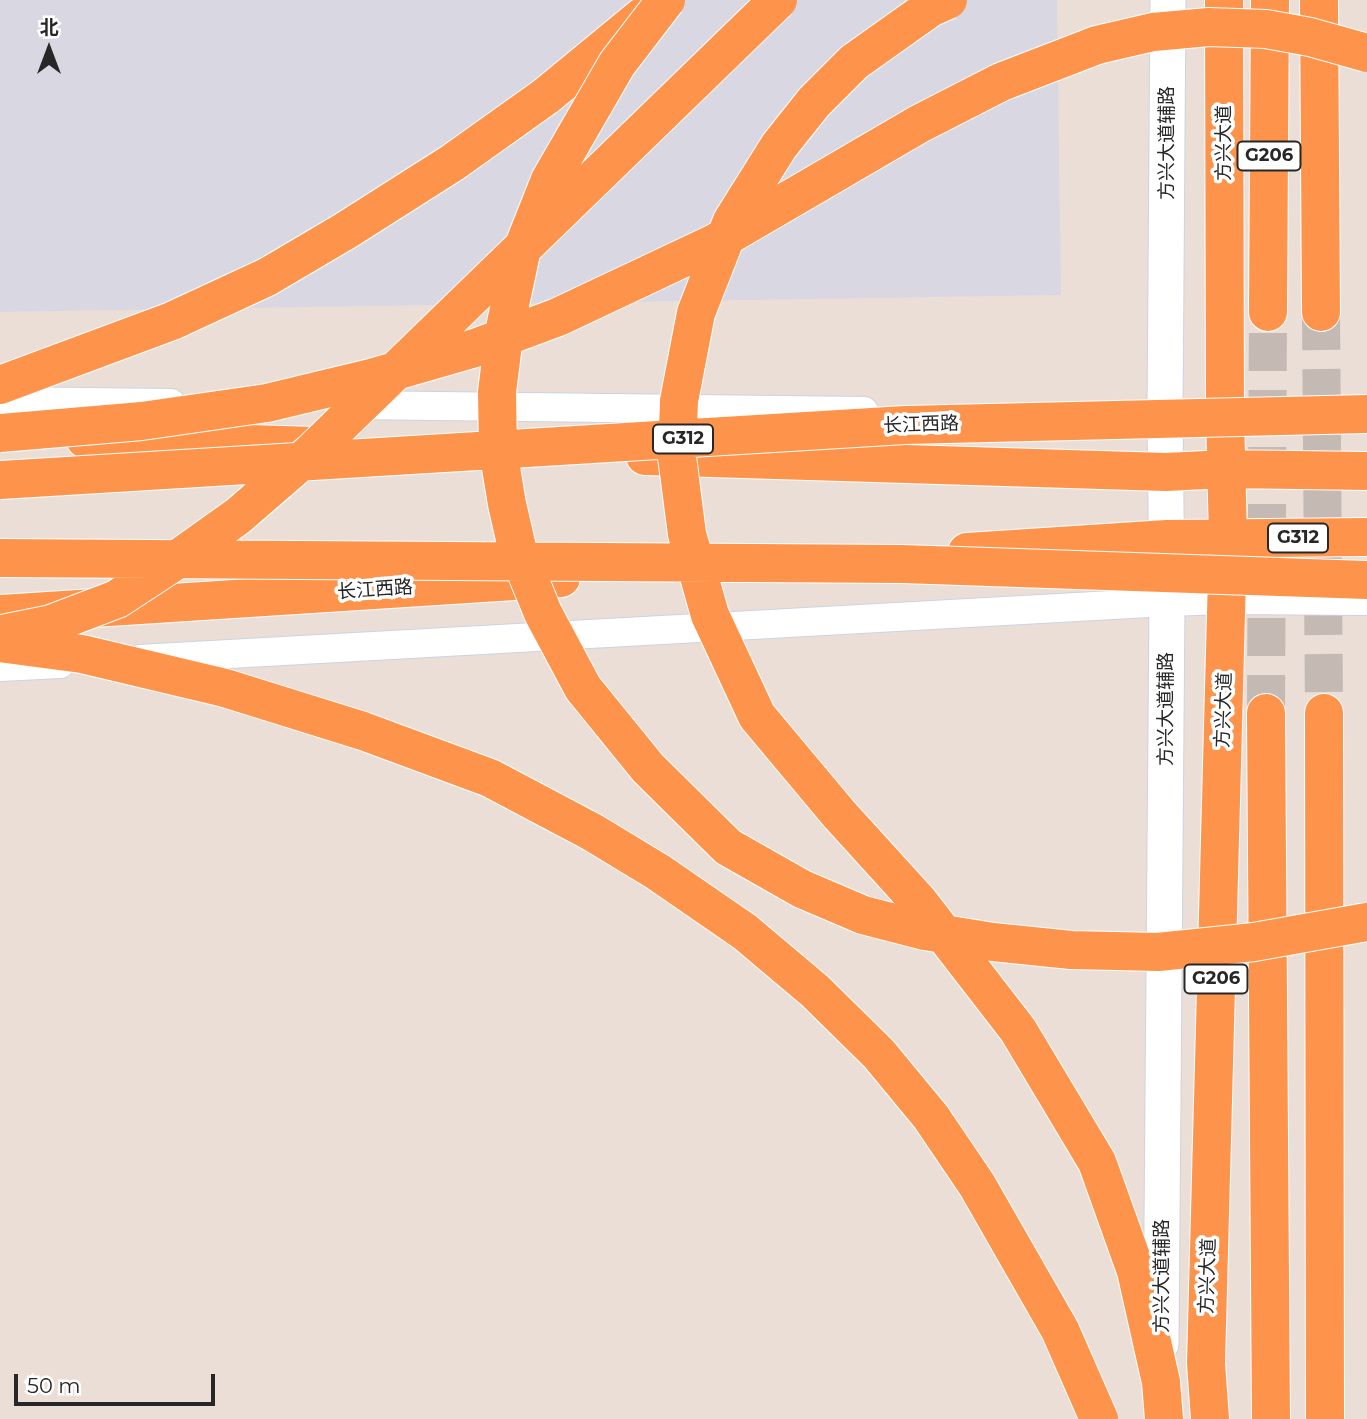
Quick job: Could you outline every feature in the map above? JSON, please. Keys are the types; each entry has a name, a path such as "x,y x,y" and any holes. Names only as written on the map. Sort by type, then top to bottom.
{"highway":[{"path":"0,385 172,321 267,277 452,163 546,96 664,0"},
{"path":"664,0 617,64 550,180 521,253 503,340 497,392 498,450 515,540 543,612 583,688 648,768 727,847 802,888 863,915 925,931 993,943 1071,950 1158,952 1254,943 1367,922"},
{"path":"0,634 51,624 117,599 172,564 238,516 312,452 778,0"},
{"path":"948,0 930,8 854,62 814,102 779,146 732,221 696,313 679,401 677,457 687,534 710,615 757,716 839,814 919,902 1018,1030 1097,1162 1136,1271 1161,1382 1162,1419"},
{"name":"方兴大道","path":"1210,1419 1206,1363 1228,538 1225,469 1224,0"},
{"name":"G206","path":"1268,312 1270,0"},
{"name":"G206","path":"1319,0 1321,312"},
{"path":"0,435 142,421 267,403 475,348 558,317 715,243 919,124 1001,82 1097,45 1153,32 1209,27 1266,29 1310,37 1367,53"},
{"name":"长江西路","path":"0,480 905,425 1367,414"},
{"name":"长江西路","path":"0,435 1166,472 1225,469 1367,471"},
{"name":"长江西路","path":"0,614 1167,539 1367,537"},
{"name":"长江西路","path":"0,558 902,564 1367,580"},
{"path":"0,643 82,654 225,688 363,731 490,778 592,832 658,872 746,932 816,991 879,1054 931,1117 977,1185 1060,1330 1099,1419"},
{"name":"G206","path":"1266,713 1271,1419"},
{"path":"1324,713 1325,1419"}],"street":[{"name":"方兴大道辅路","path":"1162,1419 1168,0"},
{"path":"0,401 1165,415 1367,414"},
{"path":"0,667 1167,602 1367,601"}],"shaded area":[{"path":"0,0 1057,0 1061,295 0,312"}],"tunnel":[{"path":"1266,713 1268,312"},
{"path":"1321,312 1324,713"}]}
